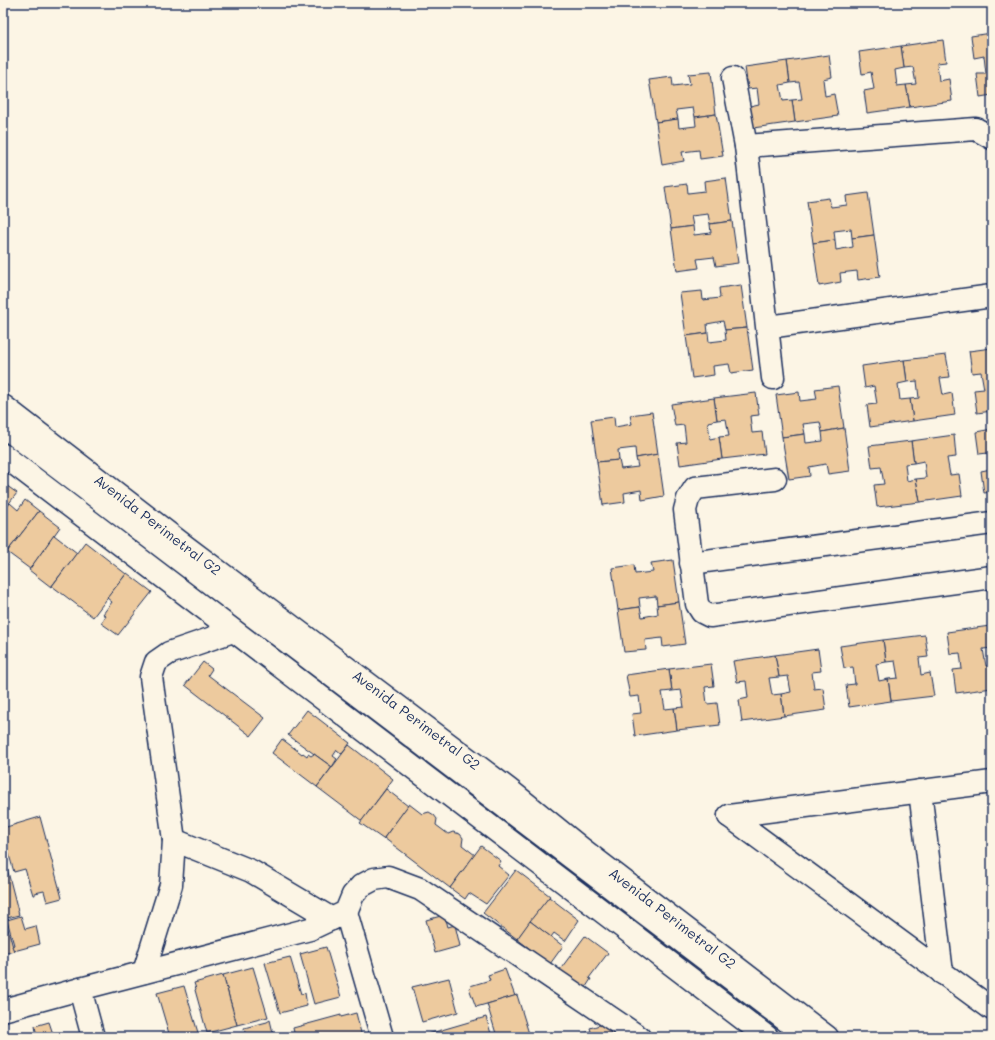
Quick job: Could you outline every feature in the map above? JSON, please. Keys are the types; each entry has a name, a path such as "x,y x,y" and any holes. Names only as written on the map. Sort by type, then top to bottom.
{"street":[{"path":"733,78 746,146 773,378"},
{"path":"746,146 976,129 992,138"},
{"path":"768,327 992,296"},
{"name":"Avenida Perimetral G2","path":"3,406 186,548 508,788 582,849 827,1037"},
{"path":"3,426 808,1037"},
{"path":"3,455 767,1037"},
{"path":"775,478 695,488 688,499 685,510 691,563 697,604 702,612 710,616 992,577"},
{"path":"691,563 992,523"},
{"path":"144,972 171,885 174,840 151,677 156,662 169,653 233,631"},
{"path":"992,782 729,816 992,1009"},
{"path":"920,791 942,973"},
{"path":"174,840 251,871 339,915 382,1037"},
{"path":"3,1010 310,929 339,915 352,895 361,886 374,879 388,877 420,888 639,1037"},
{"path":"80,989 93,1037"}],"building":[{"path":"992,33 992,95 980,97 977,74 986,74 984,56 974,58 971,36"},
{"path":"943,40 946,62 937,63 939,81 949,79 952,101 910,107 906,85 916,84 913,67 904,68 901,46"},
{"path":"901,46 904,68 895,70 897,86 906,85 910,107 867,113 864,91 874,89 871,72 862,74 859,52"},
{"path":"829,55 832,77 823,79 825,96 834,94 838,116 795,122 792,100 802,99 799,82 790,83 787,61"},
{"path":"787,61 790,83 780,85 783,101 792,100 795,122 753,128 750,106 759,104 757,88 748,89 745,67"},
{"path":"711,72 716,114 695,117 693,108 676,110 678,119 656,122 649,80 672,77 673,86 690,84 688,74"},
{"path":"716,114 723,156 700,159 699,150 682,152 684,161 662,165 656,122 678,119 679,128 696,126 695,117"},
{"path":"726,178 732,221 710,224 708,214 691,216 693,226 671,229 665,187 687,184 688,193 705,191 704,181"},
{"path":"868,193 874,235 852,238 851,229 834,231 835,240 813,243 807,201 829,198 831,207 847,205 846,196"},
{"path":"732,221 738,263 716,266 714,257 697,259 699,268 677,271 671,229 693,226 694,235 711,233 710,224"},
{"path":"874,235 880,277 858,280 857,271 840,273 841,282 819,286 813,243 835,240 836,250 853,247 852,238"},
{"path":"741,285 747,328 725,330 723,321 707,324 708,333 686,336 680,293 702,291 703,300 720,298 719,288"},
{"path":"747,328 753,370 731,373 729,364 713,366 714,375 692,378 686,336 708,333 709,342 726,340 725,330"},
{"path":"992,348 992,411 977,413 974,390 984,389 981,372 972,373 969,351"},
{"path":"946,355 950,377 940,378 943,395 952,393 955,415 913,421 910,399 919,398 917,381 907,382 904,360"},
{"path":"904,360 907,382 898,384 900,400 910,399 913,421 870,427 867,405 877,404 874,386 865,388 862,366"},
{"path":"838,386 844,428 822,432 820,422 803,424 805,434 782,437 776,395 799,392 800,401 817,399 815,389"},
{"path":"756,393 759,415 750,416 752,433 762,432 765,454 722,459 719,437 729,436 726,419 717,420 714,398"},
{"path":"714,398 717,420 708,422 710,439 719,437 722,459 680,465 677,443 686,442 684,425 675,426 671,404"},
{"path":"652,412 658,454 636,458 635,448 618,450 619,460 597,462 591,420 614,417 615,427 632,424 630,415"},
{"path":"844,428 850,471 828,474 826,464 809,467 810,476 789,479 782,437 805,434 806,443 823,441 822,432"},
{"path":"992,429 992,492 984,493 981,471 991,469 988,453 979,454 976,432"},
{"path":"954,435 956,457 947,458 950,475 959,474 962,496 920,502 916,479 926,478 924,461 914,463 911,441"},
{"path":"911,441 914,463 905,464 907,481 916,479 920,502 877,507 874,485 884,484 881,467 872,468 869,446"},
{"path":"658,454 664,496 642,500 641,490 624,493 625,502 603,505 597,462 619,460 621,469 638,467 636,458"},
{"path":"3,483 17,493 3,511"},
{"path":"25,500 39,511 7,552 3,549 3,512 10,503 18,510"},
{"path":"39,511 60,527 30,569 7,552"},
{"path":"54,535 77,553 51,587 29,570"},
{"path":"85,542 126,574 93,617 52,586"},
{"path":"673,560 679,602 657,605 656,596 639,598 640,607 618,610 612,568 634,565 635,574 653,572 651,563"},
{"path":"127,573 152,592 118,635 101,623 106,616 103,614 112,602 107,598"},
{"path":"679,602 685,644 663,647 662,638 645,640 646,650 624,652 618,610 640,607 642,617 658,614 657,605"},
{"path":"990,626 992,648 983,649 986,666 992,665 992,688 956,693 953,670 962,669 960,653 950,654 947,632"},
{"path":"925,635 928,657 919,658 921,675 930,673 934,696 891,701 888,679 898,678 895,661 886,662 883,640"},
{"path":"883,640 886,662 876,664 879,681 888,679 891,701 849,707 846,685 855,684 853,667 844,668 840,646"},
{"path":"818,649 821,671 812,672 814,689 823,688 826,710 784,716 781,694 791,692 788,676 779,677 775,655"},
{"path":"775,655 779,677 769,678 772,695 781,694 784,716 742,722 739,700 748,698 746,681 737,682 733,661"},
{"path":"203,662 212,669 208,675 265,718 251,736 185,685"},
{"path":"711,664 714,686 705,687 707,704 717,703 720,725 677,730 674,708 684,707 681,690 672,691 669,669"},
{"path":"669,669 672,691 662,692 665,709 674,708 677,730 635,736 632,714 641,713 639,696 630,697 626,675"},
{"path":"307,710 350,743 342,754 337,750 333,756 337,759 332,767 288,735"},
{"path":"282,739 302,754 303,753 307,756 308,754 311,756 314,754 332,767 317,787 272,753"},
{"path":"349,745 393,779 362,821 317,787"},
{"path":"386,789 408,806 383,839 360,823"},
{"path":"409,804 422,814 429,812 434,815 437,819 436,825 448,834 453,832 460,834 463,838 462,845 475,855 450,888 384,838"},
{"path":"40,817 62,898 47,902 44,891 33,895 25,869 14,872 3,834 3,828"},
{"path":"481,846 501,861 498,866 509,875 486,904 469,893 465,899 450,888"},
{"path":"3,864 4,869 7,868 19,915 7,918 3,905"},
{"path":"516,870 550,896 517,939 483,913"},
{"path":"549,897 579,920 565,941 554,933 551,937 530,921"},
{"path":"3,911 14,951 3,954"},
{"path":"21,916 25,929 36,926 40,944 14,951 12,946 14,945 7,920"},
{"path":"445,916 448,927 455,925 460,946 435,953 426,920"},
{"path":"530,921 563,946 550,964 517,939"},
{"path":"585,936 608,953 589,978 591,979 584,990 559,971"},
{"path":"326,947 341,997 314,1004 300,954"},
{"path":"290,957 301,994 305,993 307,1006 280,1013 265,963"},
{"path":"253,967 268,1017 237,1025 223,975"},
{"path":"505,969 515,996 476,1007 469,988 471,987 470,986 490,980 488,975"},
{"path":"223,975 237,1025 207,1033 194,983"},
{"path":"449,978 458,1012 422,1022 412,987"},
{"path":"184,986 199,1036 170,1037 157,993"},
{"path":"517,995 530,1037 497,1037 487,1004"},
{"path":"356,1013 362,1037 295,1037 293,1028 341,1015 341,1017"},
{"path":"486,1017 492,1037 429,1037 428,1034"},
{"path":"270,1020 274,1037 246,1037 244,1028"},
{"path":"49,1022 54,1037 37,1037 35,1026"},
{"path":"609,1022 624,1037 582,1037 581,1034 591,1031 590,1028"}]}
